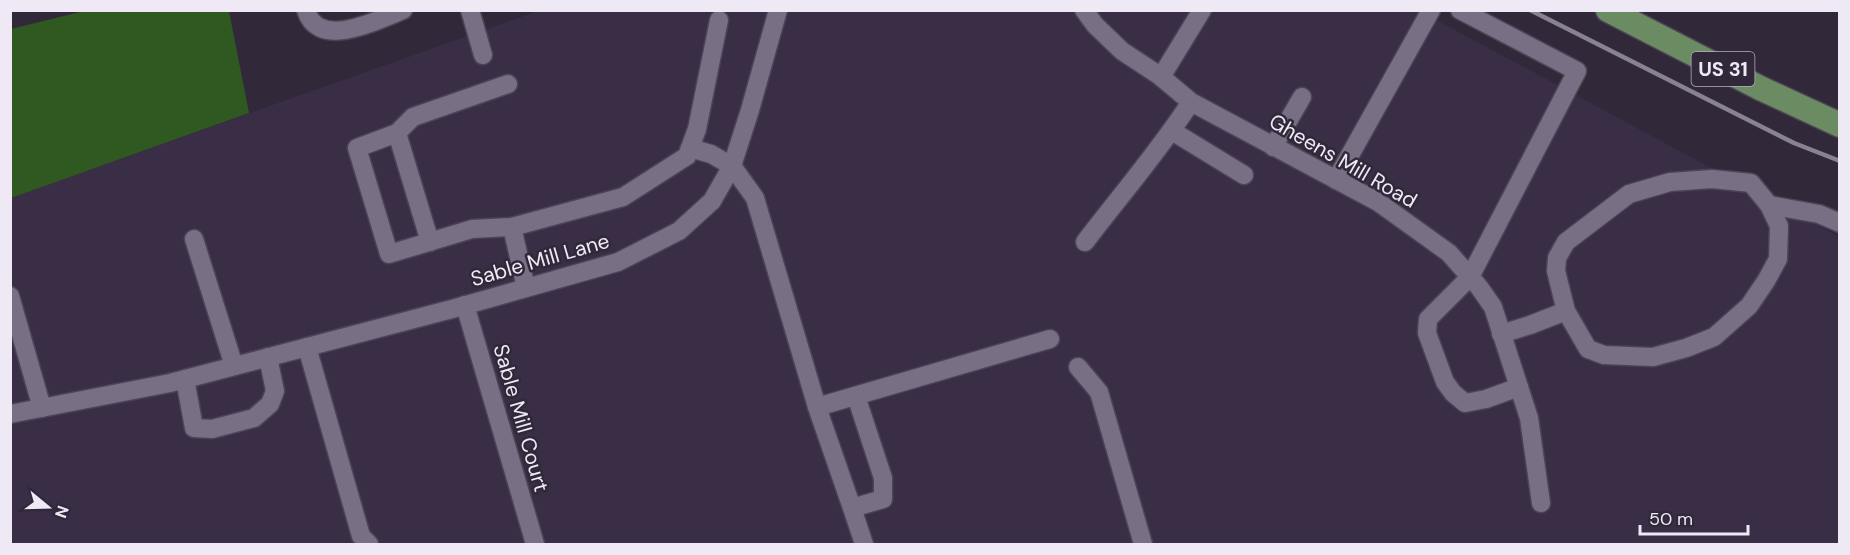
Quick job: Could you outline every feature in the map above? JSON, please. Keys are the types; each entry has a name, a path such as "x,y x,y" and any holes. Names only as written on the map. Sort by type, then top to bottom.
{"main road":[{"name":"US 31","path":"1608,10 1760,88 1839,125"}],"street":[{"path":"306,10 307,16 317,27 345,32 403,10"},
{"path":"470,10 483,55"},
{"name":"Sable Mill Lane","path":"10,414 177,381 465,305 618,262 680,231 712,201 732,166 778,10"},
{"path":"1161,78 1202,10"},
{"path":"1336,180 1431,10"},
{"path":"1460,10 1577,71 1470,277 1428,319 1427,333 1445,382 1453,393 1466,403 1486,399 1519,387"},
{"name":"Gheens Mill Road","path":"1084,11 1122,51 1191,102 1378,202 1449,253 1493,307 1528,418 1541,503"},
{"path":"508,84 413,117 397,133 357,148 389,254 472,229 512,227 623,197 687,156 698,129 719,20"},
{"path":"1273,147 1302,97"},
{"path":"1085,242 1172,131 1191,102"},
{"path":"1172,131 1244,175"},
{"path":"397,133 430,242"},
{"path":"690,148 711,154 732,166 755,198 817,407 864,544"},
{"path":"1712,179 1751,183 1769,205 1779,226 1778,259 1767,280 1749,306 1714,337 1653,357 1604,355 1588,349 1566,311 1556,271 1557,258 1566,242 1629,194 1670,182 1712,179"},
{"path":"1769,205 1819,214 1839,223"},
{"path":"512,227 526,288"},
{"path":"194,239 234,366"},
{"path":"10,296 42,408"},
{"name":"Sable Mill Court","path":"465,305 535,544"},
{"path":"1501,334 1566,311"},
{"path":"817,407 1050,339"},
{"path":"307,347 361,536 369,544"},
{"path":"177,381 194,428 212,429 254,418 270,404 275,391 268,357"},
{"path":"1078,367 1099,392 1143,544"},
{"path":"852,508 883,499 883,478 856,396"}],"shaded area":[{"path":"538,11 1420,11 1839,237 1839,544 11,544 10,198"}],"green space":[{"path":"84,11 229,11 249,113 11,198 11,29"}],"railway":[{"path":"1530,10 1794,143 1840,161"}]}
